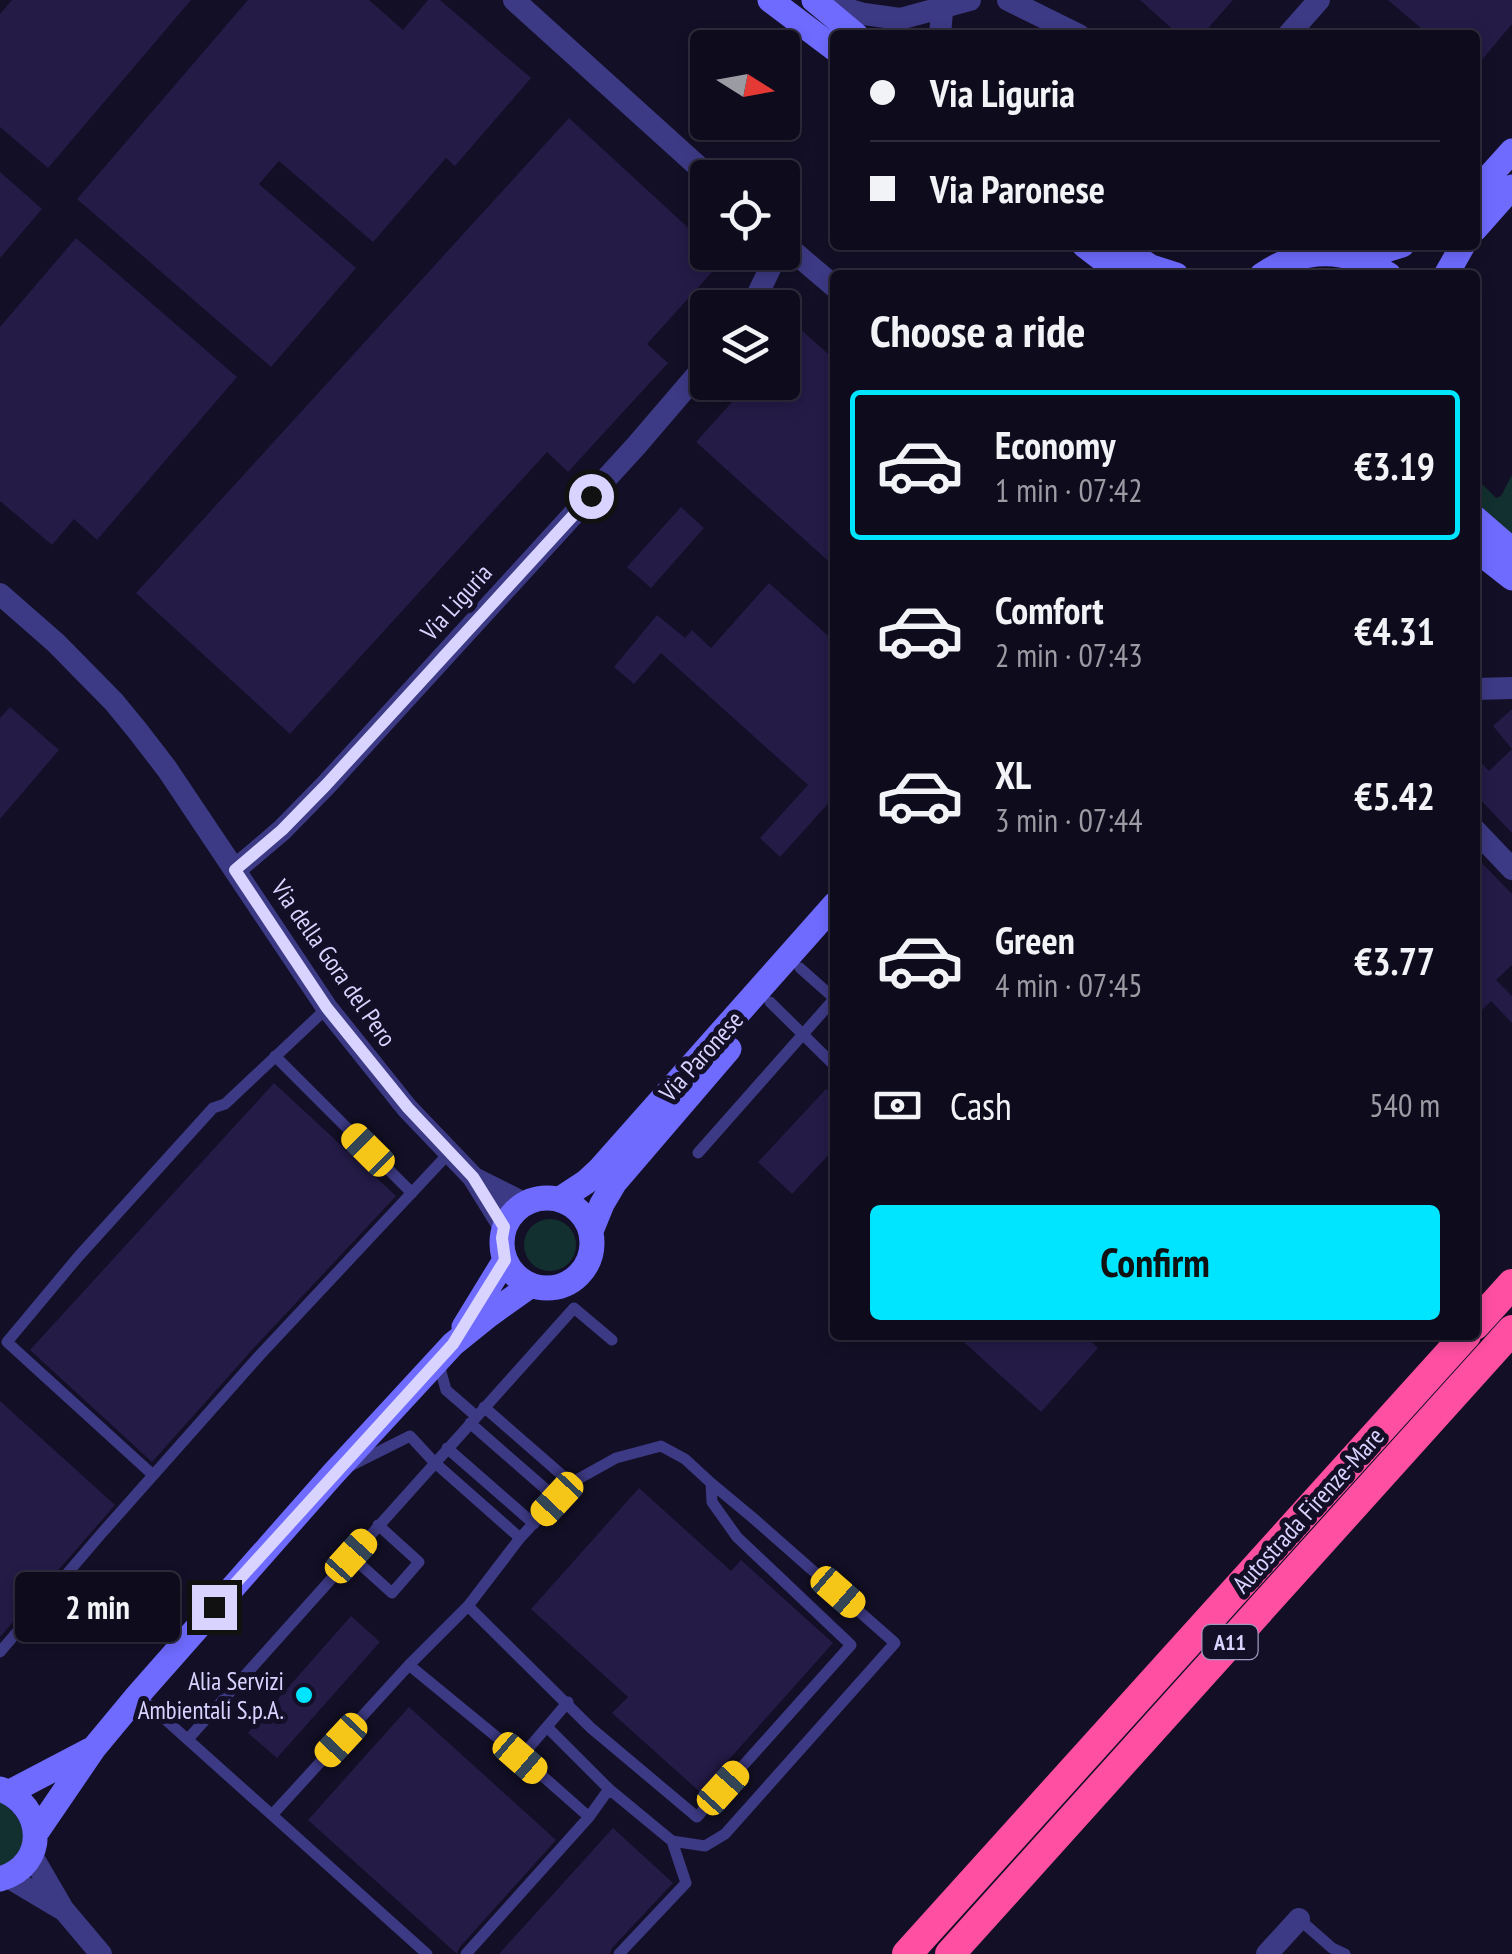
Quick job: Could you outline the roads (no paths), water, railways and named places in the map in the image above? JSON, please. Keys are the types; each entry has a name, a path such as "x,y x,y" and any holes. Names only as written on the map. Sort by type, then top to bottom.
{"highway":[{"path":"1480,1319 1512,1284"},
{"name":"Autostrada Firenze-Mare","path":"950,1954 1512,1330"},
{"name":"Autostrada Firenze-Mare","path":"907,1954 1461,1340"}],"main road":[{"path":"770,0 830,46"},
{"path":"815,0 850,30"},
{"path":"1480,186 1512,151"},
{"path":"1480,223 1512,187"},
{"path":"1090,250 1116,270"},
{"path":"1125,250 1160,270"},
{"path":"1359,258 1385,250"},
{"path":"1269,270 1292,258 1327,253 1359,258 1380,270"},
{"path":"1480,522 1512,550"},
{"path":"1480,553 1512,578"},
{"name":"Via Paronese","path":"524,1204 536,1198 560,1199 600,1170 830,910"},
{"name":"Via Paronese","path":"4,1878 18,1871 94,1748 138,1695 446,1353 489,1315 531,1286 559,1286 582,1271 590,1259 591,1231 615,1182 830,936"},
{"path":"560,1199 574,1206 591,1231"},
{"path":"524,1204 512,1214 502,1238 511,1271 531,1286"},
{"name":"Via Paronese","path":"446,1353 505,1260"},
{"name":"Via Paronese","path":"5,1790 94,1748"},
{"path":"5,1790 28,1809 33,1844"}],"street":[{"path":"514,0 691,160"},
{"path":"815,0 900,19 945,3 970,0"},
{"path":"1008,0 1070,30"},
{"path":"1041,0 1074,30"},
{"path":"1292,30 1318,0"},
{"path":"941,30 945,3"},
{"path":"800,257 830,283"},
{"name":"Via Liguria","path":"235,870 326,785 690,383"},
{"name":"Via della Gora del Pero","path":"0,594 114,702 167,769 327,1008 408,1108 473,1177 504,1227"},
{"path":"1480,690 1512,688"},
{"path":"1480,835 1512,869"},
{"name":"Via della Gora del Pero","path":"473,1177 524,1204"},
{"path":"33,1844 63,1909 101,1954"},
{"path":"4,1878 63,1909"},
{"path":"1268,1954 1299,1919"}],"lane":[{"path":"800,968 830,994"},
{"path":"770,1002 830,1061"},
{"path":"698,1153 830,1004"},
{"path":"153,1475 8,1342 78,1257 213,1108 225,1104 327,1008"},
{"path":"274,1056 408,1198"},
{"path":"0,1652 259,1356 450,1152"},
{"path":"188,1739 574,1308 612,1340"},
{"path":"446,1353 446,1390 571,1483"},
{"path":"477,1415 557,1499"},
{"path":"334,1474 410,1436 520,1538"},
{"path":"272,1815 468,1606 520,1538 571,1483 616,1458 661,1446 685,1458 895,1642 725,1834 705,1846 672,1841 609,1789 548,1728"},
{"path":"447,1448 534,1524"},
{"path":"468,1606 592,1728 697,1817 851,1645 737,1537 712,1502 711,1483"},
{"path":"351,1556 392,1593 419,1562 378,1526"},
{"path":"410,1665 588,1818"},
{"path":"138,1695 427,1954"},
{"path":"520,1758 568,1702"},
{"path":"466,1954 588,1818 609,1789"},
{"path":"619,1954 686,1883 672,1841"},
{"path":"1299,1919 1332,1948 1346,1954"}],"place":[{"name":"Alia Servizi Ambientali S.p.A.","path":"304,1695"}]}
